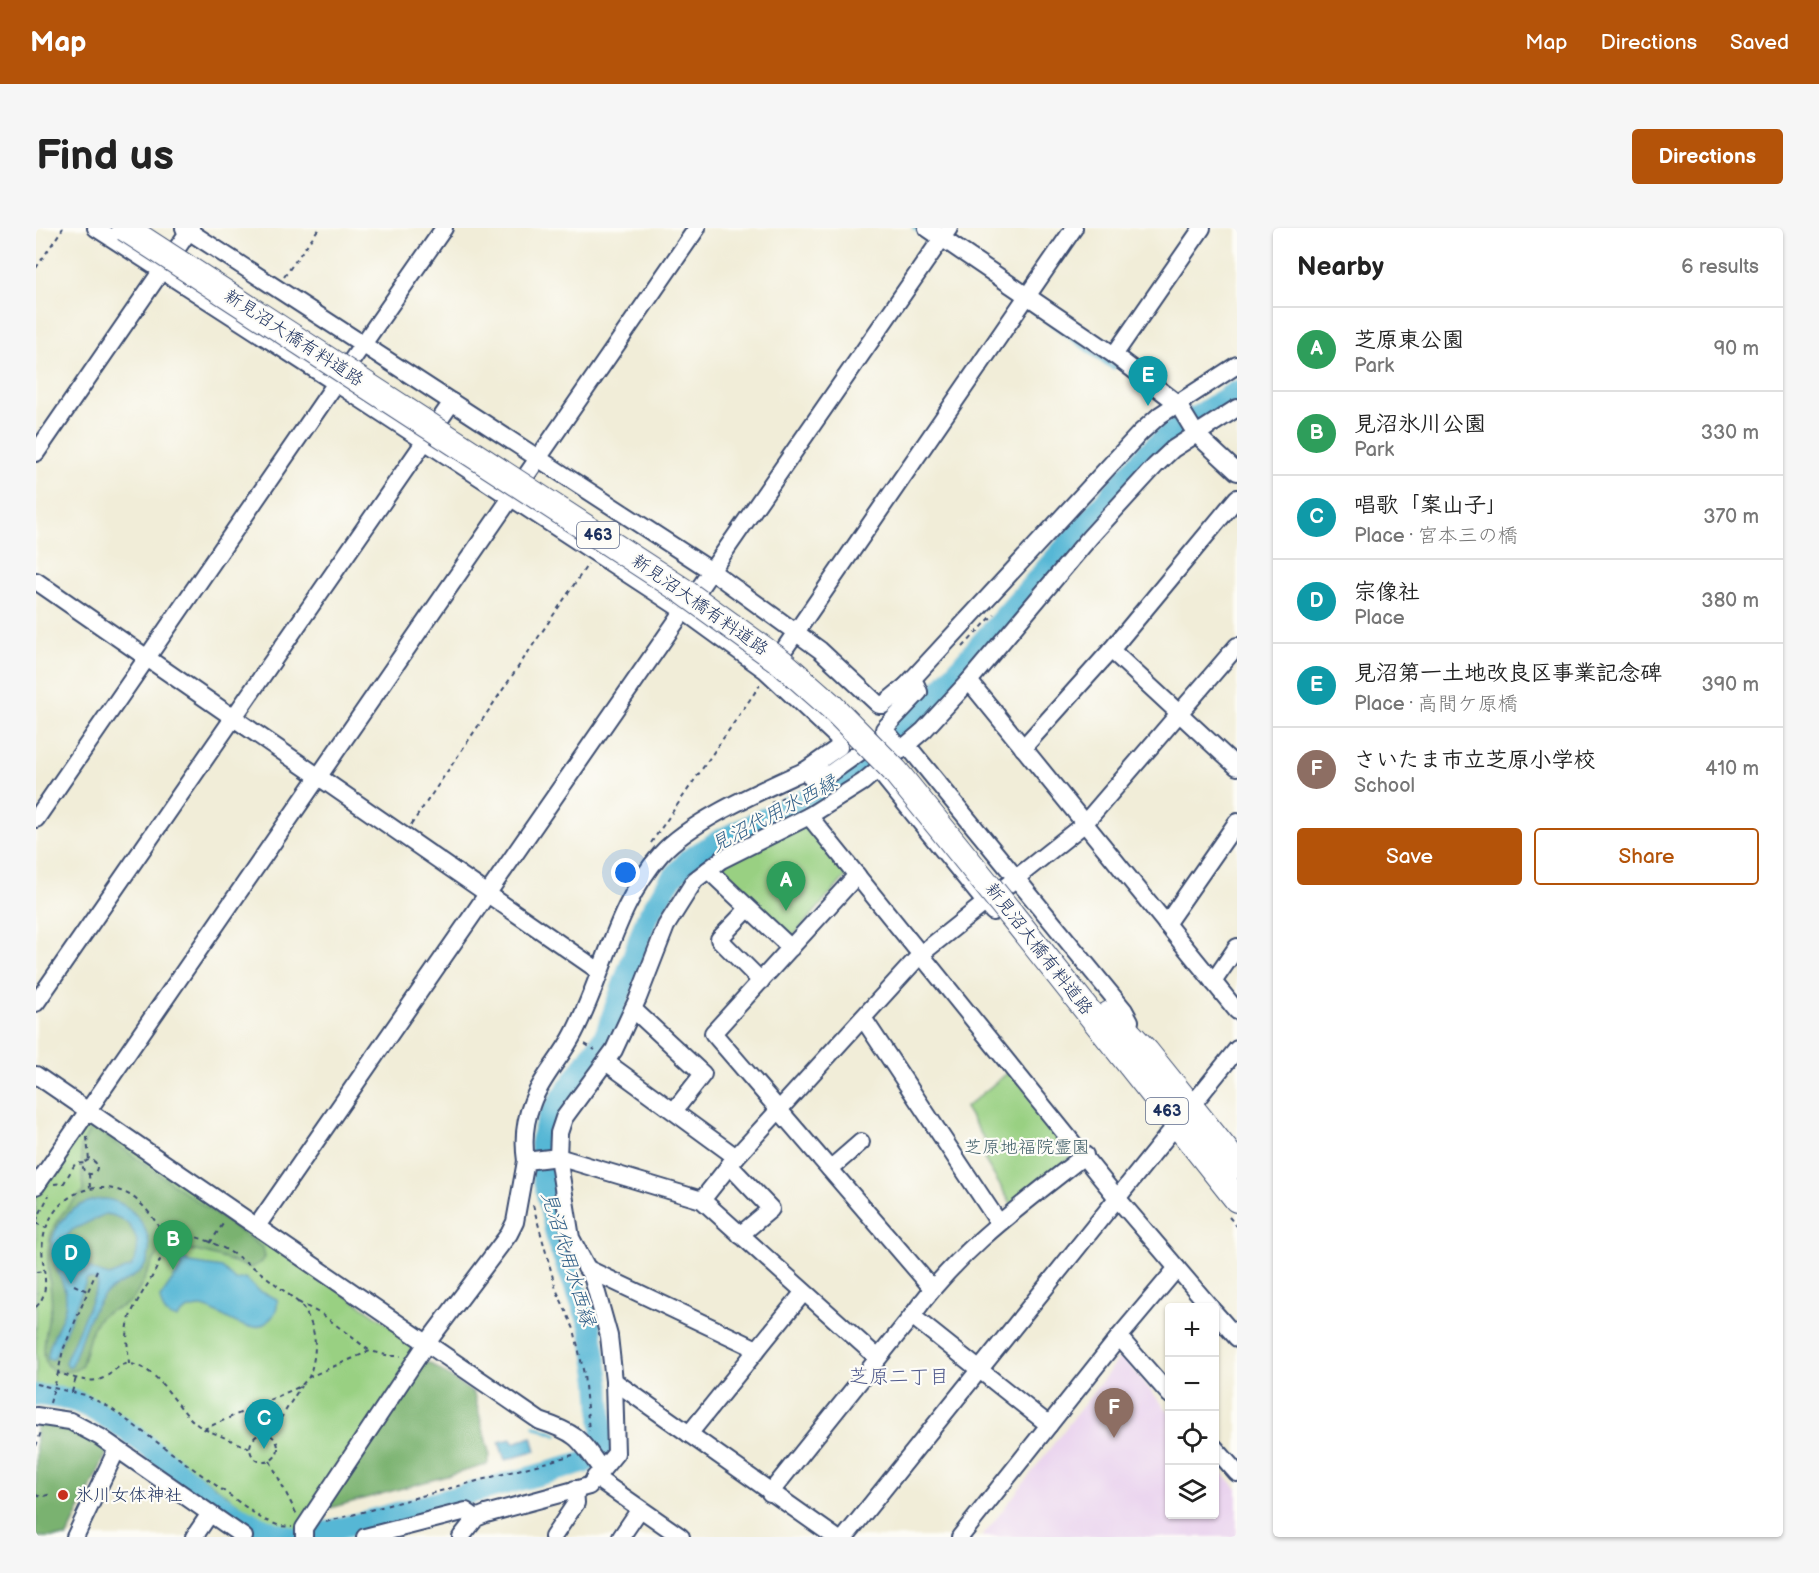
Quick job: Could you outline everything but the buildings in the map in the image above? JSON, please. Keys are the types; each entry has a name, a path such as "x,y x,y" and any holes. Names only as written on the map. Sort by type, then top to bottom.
{"highway":[{"name":"新見沼大橋有料道路","path":"125,228 683,591 780,662 832,707 1016,898"},
{"name":"新見沼大橋有料道路","path":"156,228 691,577 771,633 873,725 1016,898 1104,1018"},
{"name":"463","path":"1104,1018 1127,1033 1237,1199"},
{"name":"463","path":"1104,1018 1135,1070 1237,1165"}],"street":[{"path":"96,228 684,610 768,673 827,726 839,742 839,747 806,770 693,827 675,840 653,865 623,917 575,1033 532,1101 525,1124 529,1160 509,1234 423,1349 304,1532"},
{"path":"36,819 444,228"},
{"path":"44,1187 88,1110 318,776 404,656 510,497 697,228"},
{"path":"927,228 946,233 1027,295 1114,355 1181,409 1196,434 1237,472"},
{"path":"768,673 1074,228"},
{"path":"1114,355 1202,228"},
{"path":"36,453 188,229 710,570 820,650 879,705 883,705 906,686 1132,441 1181,409 1237,365"},
{"path":"257,1226 946,233"},
{"path":"36,1003 452,402"},
{"path":"461,1537 476,1518 589,1486 616,1453 614,1381 609,1336 593,1280 571,1238 558,1157 559,1132 564,1118 633,1009 666,926 695,880 721,860 809,816 881,768 905,748 969,681 1090,537 1138,484 1173,449 1237,408"},
{"path":"1023,748 1111,650 1237,498"},
{"path":"36,581 405,834 599,971"},
{"path":"702,1200 779,1109 921,954 986,903 1016,898 1084,824 1237,645"},
{"path":"1111,650 1237,767"},
{"path":"969,681 1237,1011"},
{"path":"906,686 916,685 919,692 884,729 905,748 1016,898 1124,1010 1130,1021 1127,1033"},
{"path":"806,770 813,781 867,747 986,903 1095,1038 1116,1059 1135,1070"},
{"path":"809,816 1085,1155 1118,1199 1207,1303"},
{"path":"1166,924 1237,822"},
{"path":"708,870 791,948"},
{"path":"857,875 713,1033 932,1287"},
{"path":"748,909 719,939 761,981"},
{"path":"1213,982 1237,947"},
{"path":"633,1009 703,1074 674,1111"},
{"path":"863,1018 999,1223"},
{"path":"845,1537 1237,1049"},
{"path":"604,1058 674,1111 733,1161 771,1209 740,1235"},
{"path":"36,1075 257,1226 423,1349 540,1421 566,1429 577,1436 598,1473 640,1509 678,1536"},
{"path":"830,1169 861,1142"},
{"path":"770,1492 912,1316 932,1287 999,1223 1085,1155"},
{"path":"529,1160 558,1157 702,1200 878,1358"},
{"path":"586,1268 757,1349"},
{"path":"960,1537 1119,1337 1177,1268"},
{"path":"689,1434 803,1293"},
{"path":"912,1316 1049,1425"},
{"path":"1219,1317 1237,1338"},
{"path":"1119,1337 1165,1389"},
{"path":"614,1381 835,1537"},
{"path":"41,1416 70,1421 117,1449 209,1515 244,1537"},
{"path":"75,1537 117,1449"},
{"path":"1219,1452 1237,1473"},
{"path":"553,1537 576,1503 575,1490"},
{"path":"621,1537 640,1509"},
{"path":"365,1537 466,1511 476,1518"},
{"path":"194,1537 209,1515"}],"path":[{"path":"36,268 63,228"},
{"path":"277,287 319,228"},
{"path":"405,834 596,553"},
{"path":"653,865 645,852 649,845 768,673"},
{"path":"585,1044 604,1058"},
{"path":"86,1133 89,1161"},
{"path":"46,1228 36,1222 48,1201 44,1187 64,1183 75,1164 94,1162 96,1169 89,1174"},
{"path":"85,1163 83,1170 89,1174"},
{"path":"89,1174 90,1188"},
{"path":"36,1307 45,1295 43,1242 46,1228 70,1196 90,1188 110,1188 125,1192 140,1201 164,1234 161,1259 130,1318 127,1342 129,1364"},
{"path":"210,1243 225,1221"},
{"path":"164,1234 187,1234 247,1261 296,1302 304,1310 312,1326 316,1344 309,1377"},
{"path":"36,1272 44,1271"},
{"path":"41,1416 54,1388 63,1350 86,1291 97,1271"},
{"path":"74,1286 86,1291"},
{"path":"296,1302 323,1315 370,1350 390,1356 423,1349"},
{"path":"271,1435 309,1377 370,1350"},
{"path":"58,1373 88,1381 99,1379 123,1364 129,1364 163,1385 193,1423 250,1448 256,1460 270,1461"},
{"path":"72,1392 76,1378"},
{"path":"36,1384 72,1392 109,1407 262,1519 304,1532 582,1452 585,1447"},
{"path":"204,1429 301,1386"},
{"path":"270,1461 278,1450 276,1441 271,1435"},
{"path":"250,1448 256,1436 271,1435"},
{"path":"36,1446 38,1436"},
{"path":"270,1461 304,1532"},
{"path":"36,1495 41,1497 51,1494"}],"shaded area":[{"path":"1121,1356 1165,1407 1165,1519 1219,1519 1219,1468 1237,1489 1237,1537 982,1537"}],"green space":[{"path":"802,825 809,826 848,874 788,942 713,869"},
{"name":"芝原地福院霊園","path":"1011,1070 1075,1154 1011,1204 984,1159 992,1152 965,1108"},
{"path":"89,1117 421,1347 297,1530 280,1528 261,1520 109,1408 84,1397 36,1386 36,1194"},
{"path":"94,1128 263,1248 265,1257 262,1262 251,1268 189,1250 166,1250 155,1259 133,1299 126,1305 105,1313 97,1321 81,1367 69,1372 55,1371 49,1368 44,1354 45,1335 52,1305 48,1250 52,1229 57,1220 83,1192 81,1147 90,1129"},
{"path":"423,1363 430,1363 474,1394 490,1456 487,1465 330,1508 327,1506"},
{"name":"氷川女体神社","path":"36,1423 65,1426 105,1448 107,1453 67,1537 36,1537"}],"water":[{"path":"102,1199 113,1201 132,1211 145,1229 149,1250 144,1267 109,1291 98,1302 85,1328 72,1365 68,1367 65,1362 98,1284 96,1280 87,1279 54,1359 48,1359 66,1298 53,1260 52,1243 54,1233 66,1216 83,1204","holes":["105,1214 123,1220 134,1233 137,1249 131,1267 109,1276 95,1271 76,1258 66,1238 72,1230"]},
{"path":"177,1253 190,1263 222,1268 235,1280 245,1278 257,1290 277,1299 276,1311 264,1324 255,1327 237,1323 202,1307 194,1307 177,1318 173,1318 163,1309 160,1298 181,1268 174,1254"},
{"path":"532,1437 536,1451 505,1460 499,1442 511,1439 513,1443"}],"waterway":[{"path":"914,228 923,234"},
{"path":"993,283 1019,301"},
{"path":"1025,305 1113,368 1116,364"},
{"name":"見沼代用水西縁","path":"897,735 921,712 1147,453 1170,433 1237,391"},
{"name":"見沼代用水西縁","path":"307,1537 583,1463 596,1456 602,1447 602,1429 599,1381 590,1325 558,1243 542,1171 541,1140 549,1116 606,1034 646,920 669,882 689,859 718,841 827,788 867,761"},
{"name":"見沼代用水西縁","path":"36,1395 72,1400 104,1416 235,1513 262,1528 290,1537"},
{"path":"534,1426 557,1435"}],"place":[{"name":"見沼第一土地改良区事業記念碑","path":"1148,406"},
{"name":"芝原東公園","path":"786,911"},
{"name":"見沼氷川公園","path":"173,1270"},
{"name":"宗像社","path":"71,1284"},
{"name":"さいたま市立芝原小学校","path":"1114,1438"},
{"name":"唱歌「案山子」","path":"264,1449"},
{"name":"氷川女体神社","path":"63,1495"}],"district":[{"name":"芝原二丁目","path":"899,1377"}]}
